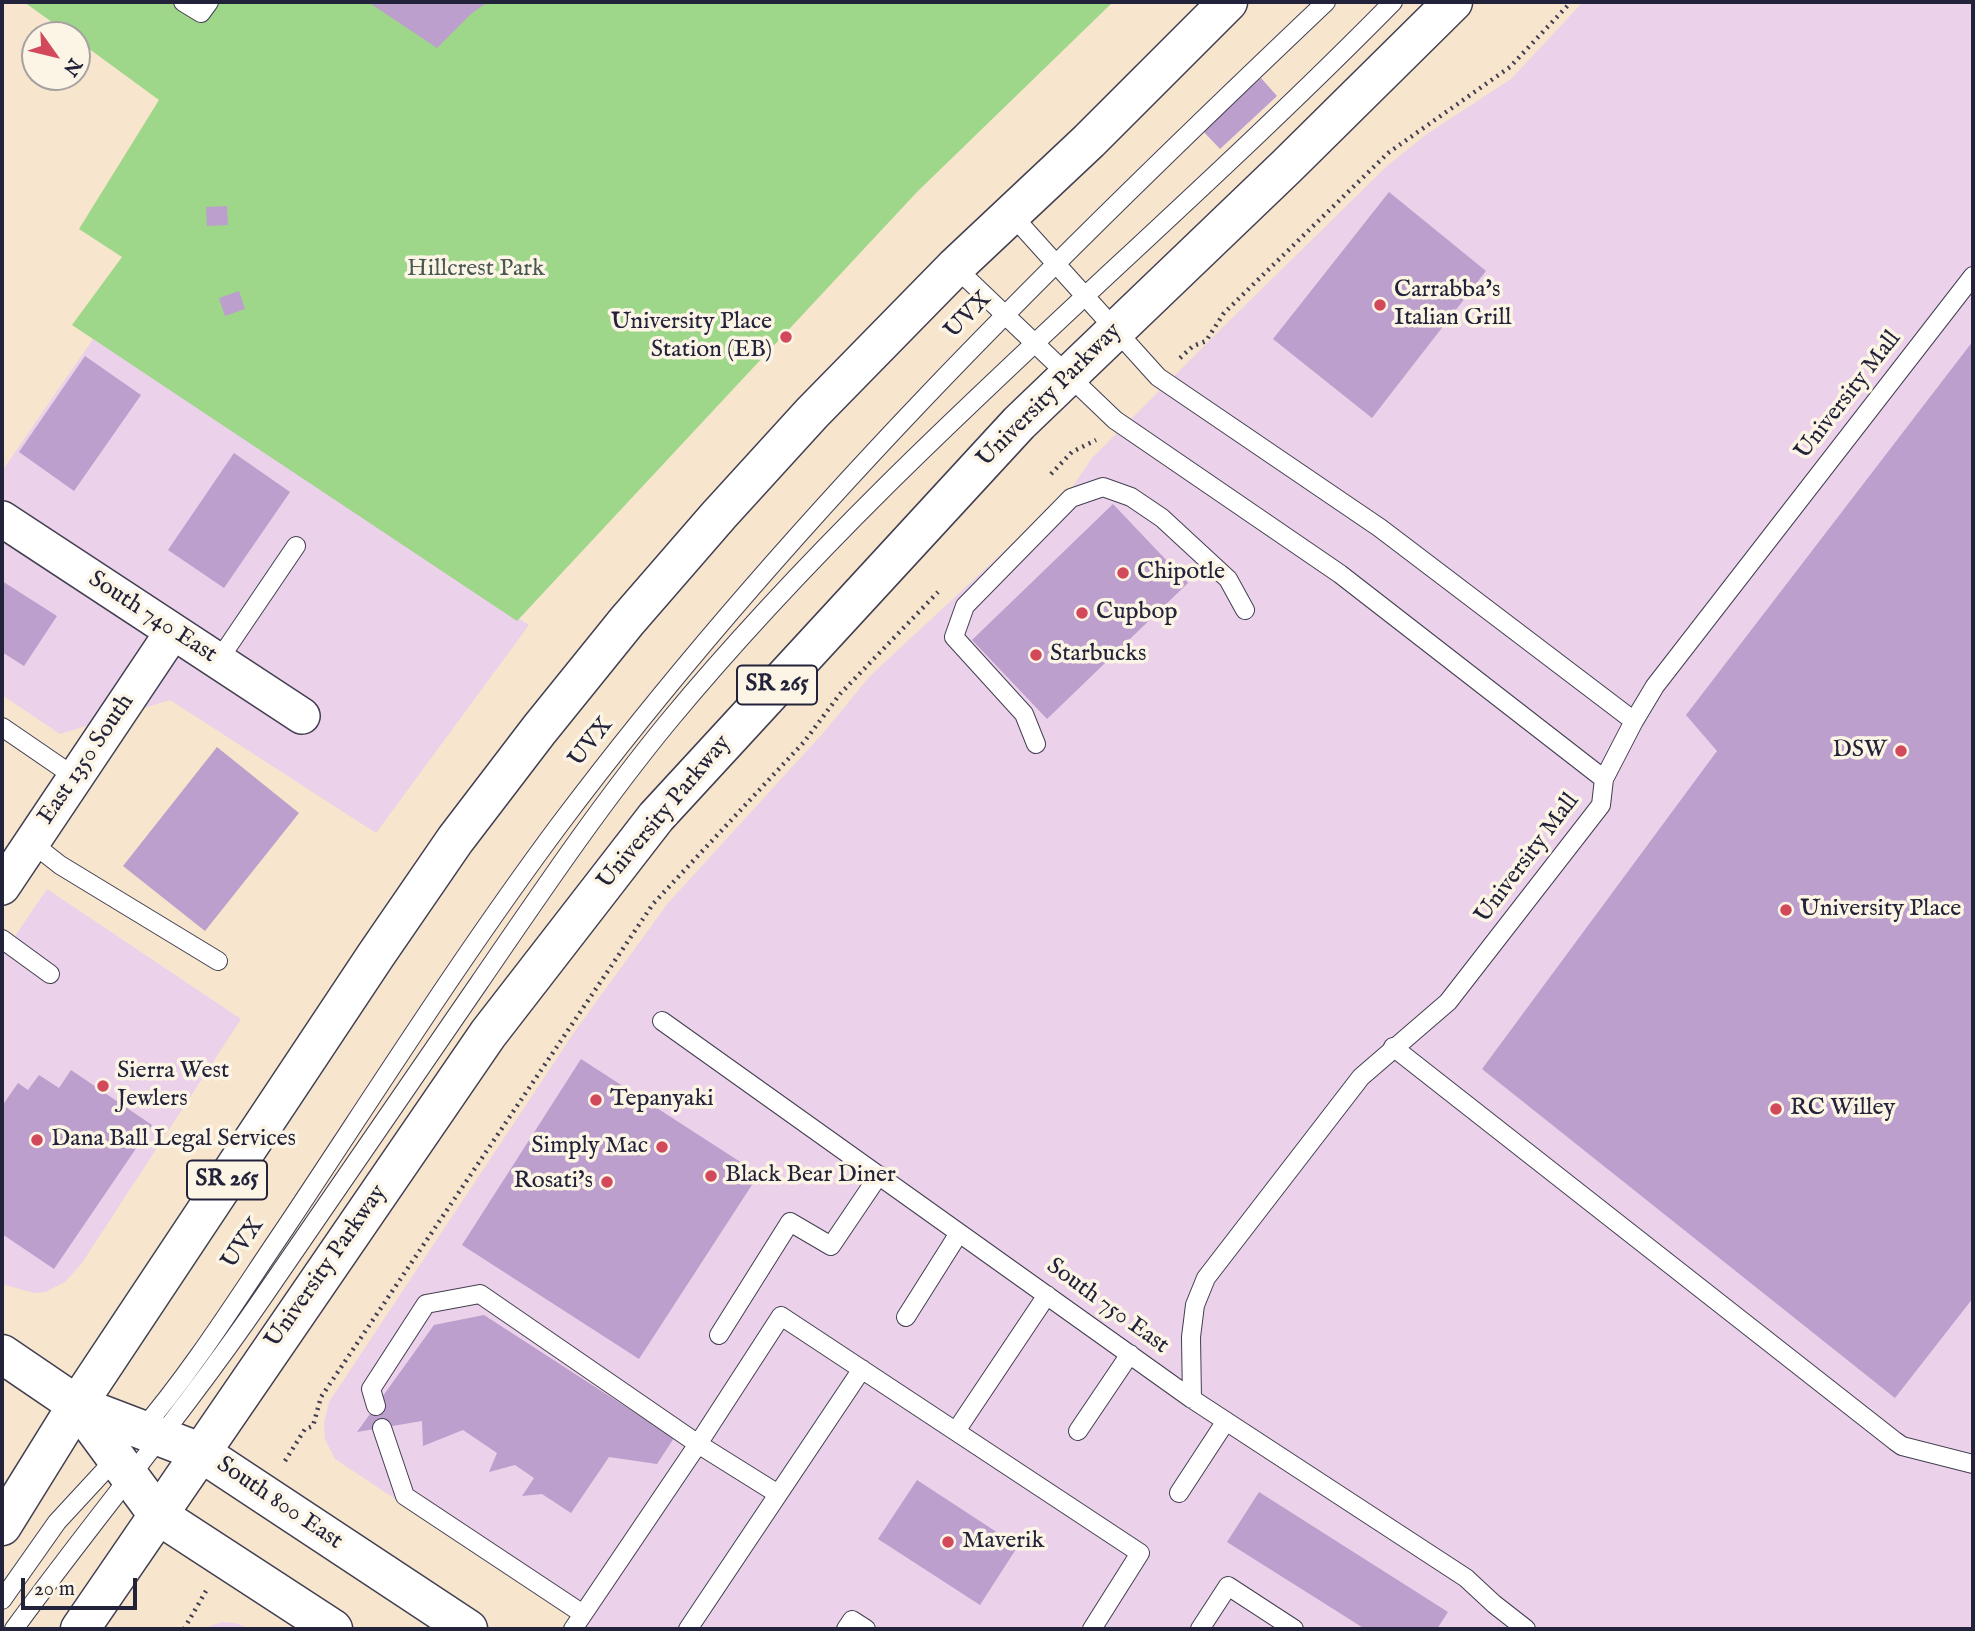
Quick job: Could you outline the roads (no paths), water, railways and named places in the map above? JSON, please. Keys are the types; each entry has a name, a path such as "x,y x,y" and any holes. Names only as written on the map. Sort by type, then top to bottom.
{"main road":[{"name":"SR 265","path":"2,1526 77,1405 376,955 455,841 539,730 719,515 812,413 955,267 1088,141 1228,2"},
{"name":"University Parkway","path":"80,1629 488,1034 656,817 1019,423 1453,2"},
{"name":"South 800 East","path":"2,1354 77,1405 200,1452 468,1629"},
{"name":"South 800 East","path":"77,1405 158,1514 333,1629"}],"street":[{"name":"South 740 East","path":"2,519 302,716"},
{"name":"East 1350 South","path":"2,887 172,633"}],"lane":[{"path":"183,2 201,13 209,2"},
{"name":"UVX","path":"2,1600 57,1522 123,1467 151,1433 209,1340 492,919 628,735 752,585 1004,314 1126,192 1326,2"},
{"path":"151,1433 257,1306 578,839 661,731 745,634 909,464 1393,2"},
{"path":"1011,214 1158,377 1380,528 1634,721"},
{"path":"955,267 1115,420 1340,575 1604,779"},
{"name":"University Mall","path":"1192,1399 1191,1337 1195,1306 1206,1278 1361,1077 1448,1002 1601,805 1604,779 1634,721 1664,674 1973,276"},
{"path":"1036,744 1024,714 954,637 965,606 1071,498 1102,487 1131,496 1162,518 1228,579 1245,610"},
{"path":"218,661 296,546"},
{"path":"2,727 75,777"},
{"path":"32,843 60,865 218,961"},
{"path":"2,939 50,974"},
{"name":"South 750 East","path":"662,1021 1192,1399 1466,1578 1526,1629"},
{"path":"1393,1047 1895,1441 1902,1446 1973,1464"},
{"path":"719,1335 790,1222 831,1246 879,1175"},
{"path":"906,1317 959,1233"},
{"path":"376,1406 371,1389 426,1304 480,1294 698,1444 778,1494"},
{"path":"956,1431 1047,1295"},
{"path":"382,1428 405,1496 578,1622 781,1316 1140,1553 1093,1629"},
{"path":"1078,1432 1130,1354"},
{"path":"688,1629 862,1369"},
{"path":"1179,1493 1226,1421"},
{"path":"14,1629 80,1538 123,1467"},
{"path":"1200,1629 1228,1586 1294,1629"},
{"path":"846,1629 852,1620 866,1629"}],"place":[{"name":"Carrabba's Italian Grill","path":"1380,305"},
{"name":"University Place Station (EB)","path":"786,337"},
{"name":"Chipotle","path":"1123,573"},
{"name":"Cupbop","path":"1082,613"},
{"name":"Starbucks","path":"1036,655"},
{"name":"DSW","path":"1901,751"},
{"name":"University Place","path":"1786,910"},
{"name":"Sierra West Jewlers","path":"103,1086"},
{"name":"Tepanyaki","path":"596,1100"},
{"name":"RC Willey","path":"1776,1109"},
{"name":"Dana Ball Legal Services","path":"37,1140"},
{"name":"Simply Mac","path":"662,1147"},
{"name":"Black Bear Diner","path":"711,1176"},
{"name":"Rosati's","path":"607,1182"},
{"name":"Maverik","path":"948,1542"}],"park label":[{"name":"Hillcrest Park","path":"476,270"}]}
